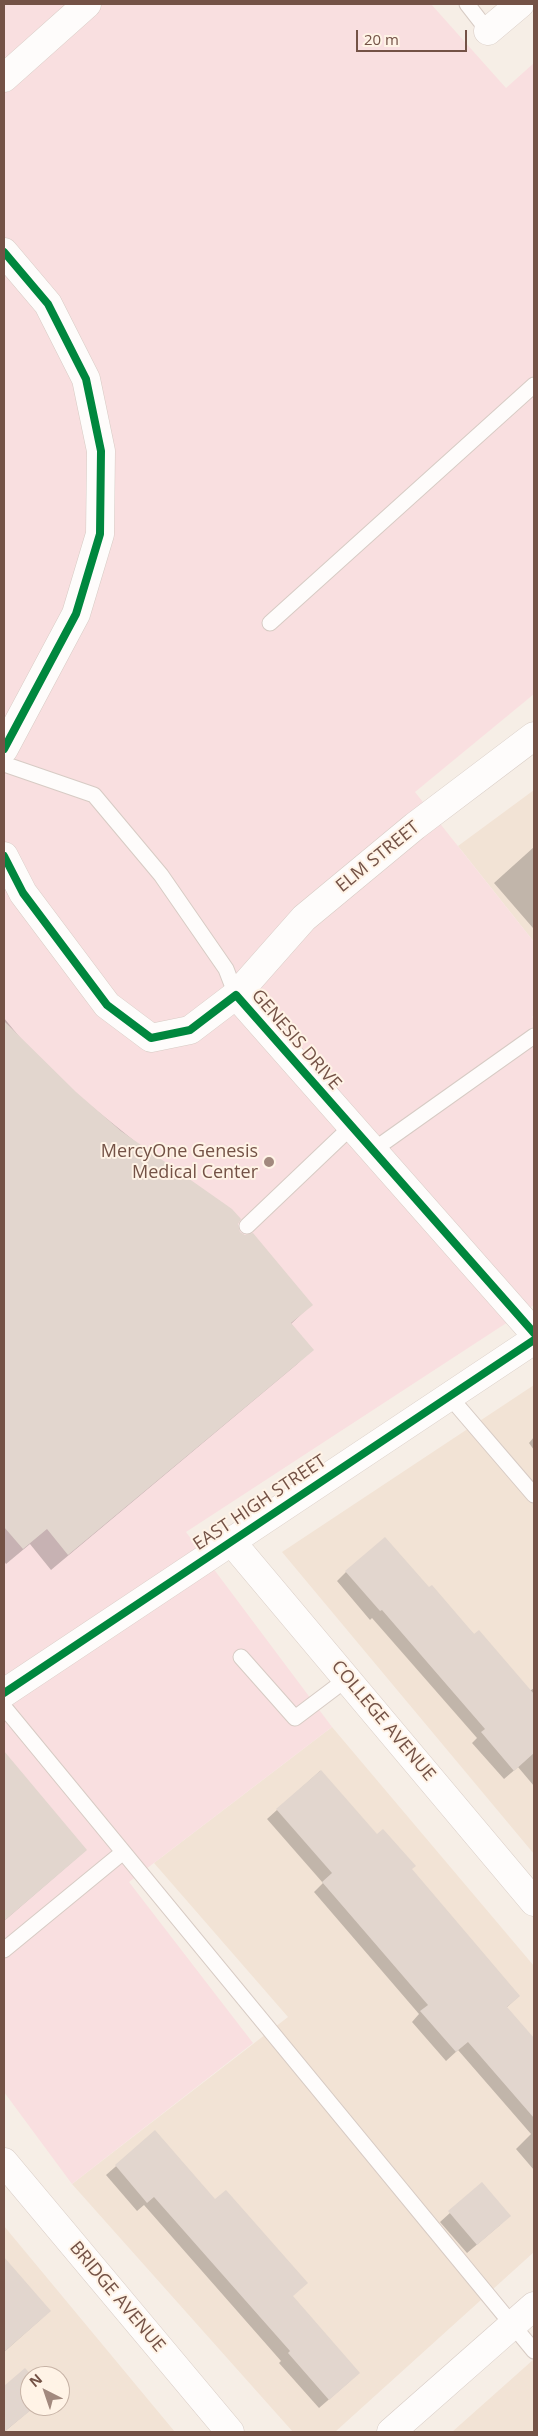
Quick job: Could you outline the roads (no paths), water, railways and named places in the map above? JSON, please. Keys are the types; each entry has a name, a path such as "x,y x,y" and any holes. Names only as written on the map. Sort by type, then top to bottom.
{"street":[{"path":"4,78 87,4"},
{"path":"488,31 520,4"},
{"path":"4,252 48,304 86,379 102,451 100,534 76,614 4,749"},
{"name":"ELM STREET","path":"236,995 304,918 415,826 534,736"},
{"name":"GENESIS DRIVE","path":"4,856 23,893 107,1005 151,1038 190,1030 236,995 534,1333"},
{"name":"EAST HIGH STREET","path":"4,1693 230,1540 534,1340"},
{"name":"COLLEGE AVENUE","path":"230,1540 348,1678 534,1902"},
{"name":"BRIDGE AVENUE","path":"4,2162 230,2432"},
{"path":"391,2432 534,2306"}],"lane":[{"path":"468,4 488,31"},
{"path":"270,623 534,385"},
{"path":"4,764 94,795 161,875 226,969 236,995"},
{"path":"372,1151 534,1036"},
{"path":"247,1226 351,1127"},
{"path":"449,1396 534,1494"},
{"path":"241,1657 295,1718 348,1678"},
{"path":"4,1708 512,2326 534,2350"},
{"path":"4,1950 122,1853"}],"place":[{"name":"MercyOne Genesis Medical Center","path":"269,1162"}]}
